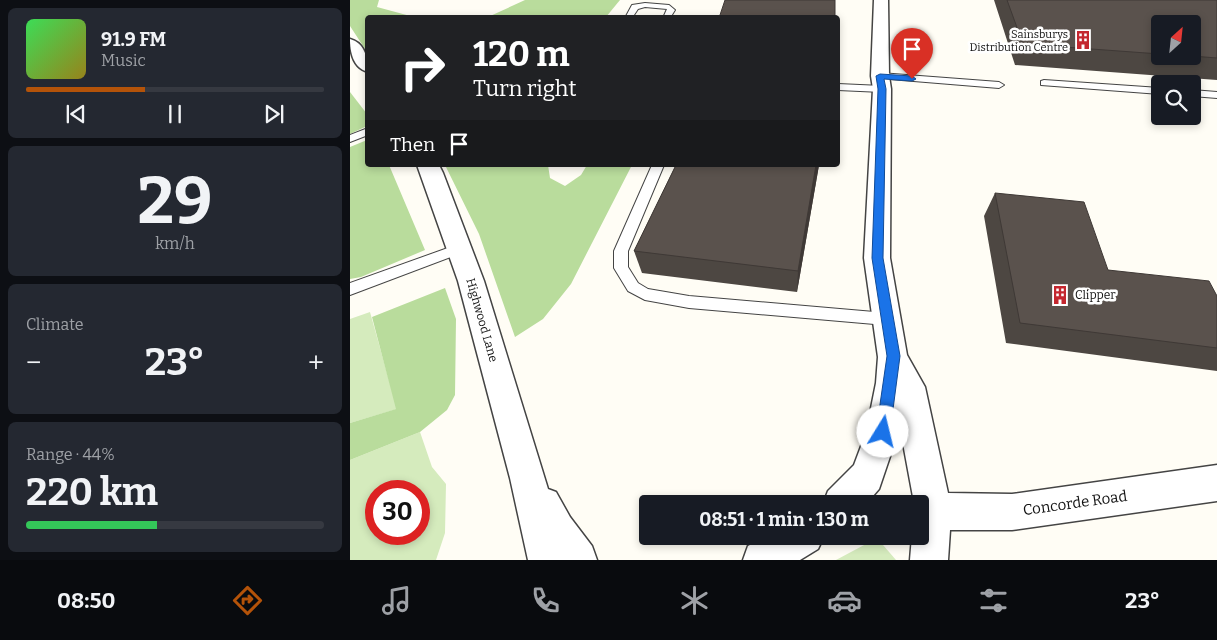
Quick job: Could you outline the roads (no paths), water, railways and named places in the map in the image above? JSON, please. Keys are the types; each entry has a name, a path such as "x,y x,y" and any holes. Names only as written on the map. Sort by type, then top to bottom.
{"street":[{"path":"881,0 878,258 893,356 909,386 924,495"},
{"path":"350,44 365,63"},
{"name":"Highwood Lane","path":"429,167 471,281 528,478 547,560"},
{"path":"850,495 867,477 883,432 893,356"},
{"name":"Highwood Lane","path":"528,478 557,530 578,560"},
{"name":"Concorde Road","path":"929,510 1012,512 1217,483"},
{"path":"762,560 789,545"},
{"path":"928,545 929,560"}],"lane":[{"path":"630,15 635,7 644,6 669,7 671,10 668,15"},
{"path":"840,87 881,82 999,86"},
{"path":"1044,83 1151,90"},
{"path":"1201,94 1217,95"},
{"path":"350,139 365,132"},
{"path":"657,167 621,251 622,268 633,286 645,294 689,302 886,319"},
{"path":"350,288 418,266 459,249"}],"place":[{"name":"Sainsburys Distribution Centre","path":"1083,40"},
{"name":"Clipper","path":"1060,295"}]}
